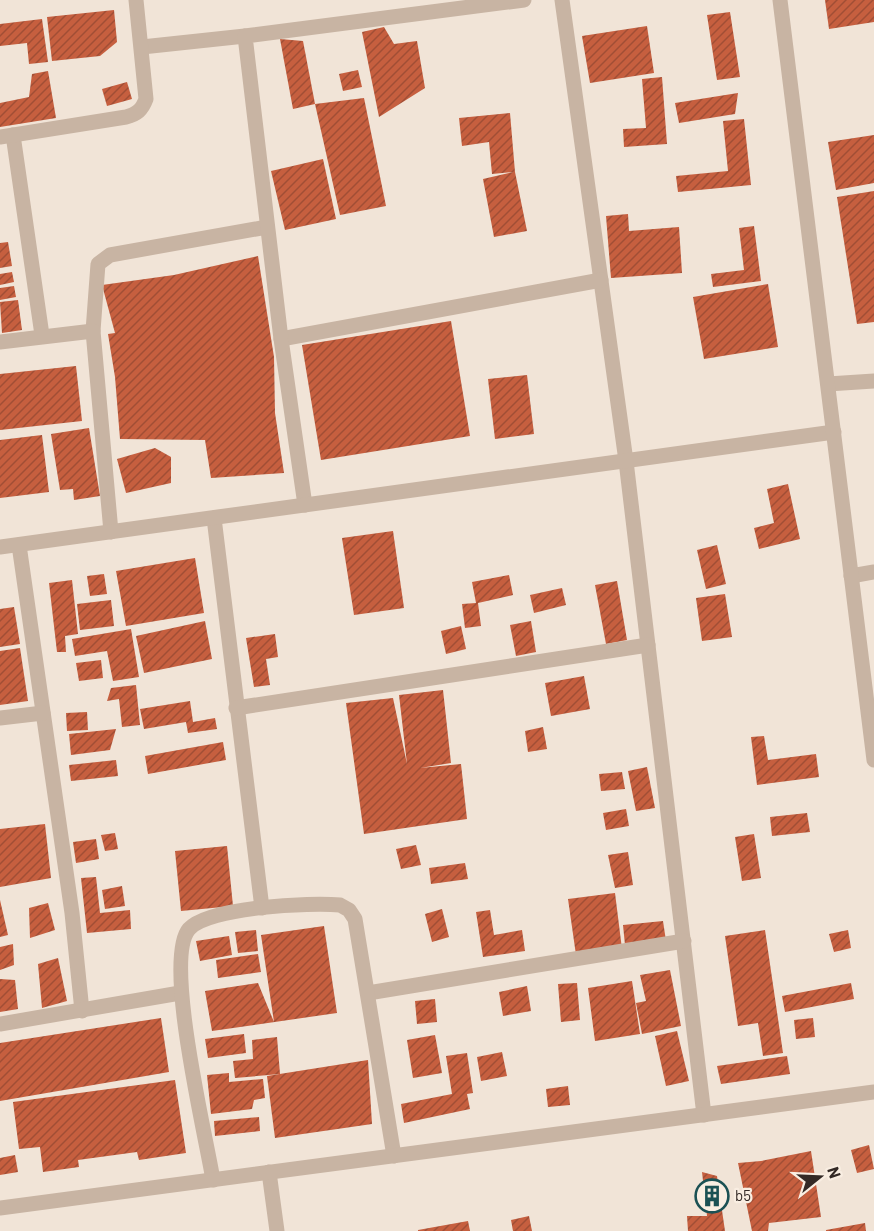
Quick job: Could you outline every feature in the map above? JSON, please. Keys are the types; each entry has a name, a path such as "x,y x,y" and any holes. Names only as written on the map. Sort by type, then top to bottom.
{"street":[{"path":"42,335 6,136 136,114 143,107 146,99 136,0"},
{"path":"142,47 524,0"},
{"path":"562,0 626,461 705,1114"},
{"path":"780,0 874,760"},
{"path":"245,36 281,339 305,505"},
{"path":"111,532 93,331 98,264 110,255 267,227"},
{"path":"281,339 601,280"},
{"path":"0,342 42,335 93,331"},
{"path":"828,384 874,381"},
{"path":"0,548 834,432"},
{"path":"214,518 262,908"},
{"path":"19,545 72,913 82,1011"},
{"path":"851,576 874,572"},
{"path":"236,708 648,645"},
{"path":"0,718 43,713"},
{"path":"213,1180 180,993 180,962 184,940 189,929 202,920 219,914 262,908 340,905 349,910 355,919 394,1156"},
{"path":"368,993 684,941"},
{"path":"0,1024 180,993"},
{"path":"0,1208 874,1092"},
{"path":"269,1172 277,1231"}],"building":[{"path":"825,0 874,0 874,22 829,29"},
{"path":"114,10 117,42 100,56 52,61 47,17"},
{"path":"730,12 740,77 717,80 707,15"},
{"path":"42,19 48,62 29,64 27,43 0,46 0,24"},
{"path":"647,26 654,73 590,83 582,36"},
{"path":"384,27 394,44 417,41 425,88 379,117 362,32"},
{"path":"280,39 303,41 315,104 293,109"},
{"path":"358,70 362,87 343,91 339,74"},
{"path":"48,71 56,118 0,127 0,103 29,97 32,74"},
{"path":"662,77 667,144 624,147 623,129 646,128 642,79"},
{"path":"127,82 132,99 107,106 102,89"},
{"path":"738,93 735,114 679,123 675,103"},
{"path":"364,98 386,206 340,215 315,104"},
{"path":"510,113 515,172 527,231 494,237 483,179 513,172 492,174 489,142 462,146 459,118"},
{"path":"744,119 751,185 678,192 676,176 728,171 723,121"},
{"path":"874,135 874,183 836,190 828,142"},
{"path":"323,159 336,219 285,230 271,171"},
{"path":"874,191 874,322 857,324 837,197"},
{"path":"628,214 629,231 679,227 682,273 611,278 606,216"},
{"path":"754,226 761,281 713,287 711,274 744,270 739,228"},
{"path":"8,242 12,266 0,268 0,243"},
{"path":"258,256 274,357 275,413 284,473 211,478 205,440 120,439 115,377 108,334 115,333 102,285 174,275"},
{"path":"12,272 14,282 0,285 0,274"},
{"path":"768,284 778,347 704,359 693,297"},
{"path":"14,286 16,297 0,300 0,288"},
{"path":"18,300 22,330 2,333 0,302"},
{"path":"451,321 470,436 321,460 302,345"},
{"path":"76,366 82,421 0,430 0,374"},
{"path":"527,375 534,434 495,439 488,379"},
{"path":"89,428 100,496 74,500 73,489 60,490 51,434"},
{"path":"42,435 49,492 0,498 0,440"},
{"path":"155,448 171,457 171,483 126,493 117,459"},
{"path":"788,484 800,539 759,549 754,528 774,523 767,489"},
{"path":"393,531 404,608 354,615 342,538"},
{"path":"717,545 726,584 706,589 697,550"},
{"path":"195,558 204,613 126,626 116,571"},
{"path":"104,574 107,594 90,596 87,576"},
{"path":"509,575 513,595 478,603 481,626 465,628 462,604 476,603 472,582"},
{"path":"72,580 78,634 65,636 66,652 57,652 49,583"},
{"path":"617,581 627,640 606,644 595,585"},
{"path":"562,588 566,605 534,613 530,595"},
{"path":"725,594 732,637 702,641 696,598"},
{"path":"111,600 114,626 80,630 77,604"},
{"path":"14,607 20,644 0,647 0,609"},
{"path":"205,621 212,659 144,673 136,636"},
{"path":"531,621 536,652 516,656 510,625"},
{"path":"461,626 466,649 446,654 441,631"},
{"path":"131,629 139,677 113,681 107,651 75,656 72,639"},
{"path":"275,634 278,657 266,659 270,685 254,687 246,638"},
{"path":"20,648 28,701 0,705 0,651"},
{"path":"101,660 103,678 79,681 76,663"},
{"path":"584,676 590,709 551,716 545,683"},
{"path":"136,685 140,725 122,727 119,699 107,701 111,688"},
{"path":"443,690 451,763 420,768 461,764 467,819 364,834 346,703 393,698 407,764 399,695"},
{"path":"190,701 193,722 215,718 217,729 188,733 186,722 144,729 140,709"},
{"path":"87,712 88,730 67,731 66,713"},
{"path":"543,727 547,749 528,752 525,731"},
{"path":"116,729 110,750 71,755 69,734"},
{"path":"764,736 768,760 816,754 819,777 757,785 751,737"},
{"path":"223,742 226,760 148,774 145,756"},
{"path":"116,760 118,776 71,781 69,765"},
{"path":"647,767 655,808 636,811 628,771"},
{"path":"622,772 625,789 601,791 599,774"},
{"path":"626,809 629,826 606,830 603,813"},
{"path":"807,813 810,832 772,836 770,817"},
{"path":"45,824 51,878 0,887 0,829"},
{"path":"115,833 118,849 105,851 101,835"},
{"path":"754,834 761,878 742,881 735,837"},
{"path":"96,839 99,859 76,863 73,842"},
{"path":"416,845 421,865 401,869 396,849"},
{"path":"227,846 233,906 181,911 175,851"},
{"path":"628,852 633,885 615,888 608,855"},
{"path":"465,863 468,879 431,884 429,868"},
{"path":"96,877 100,913 130,910 131,929 87,933 81,878"},
{"path":"122,886 125,906 105,909 102,890"},
{"path":"615,893 622,949 576,955 568,899"},
{"path":"0,900 8,935 0,937"},
{"path":"48,903 55,930 30,938 29,908"},
{"path":"442,909 449,937 432,942 425,914"},
{"path":"490,910 494,935 522,930 525,951 483,957 476,912"},
{"path":"663,921 666,941 625,945 623,925"},
{"path":"324,926 337,1013 212,1031 205,991 258,983 274,1022 261,935"},
{"path":"256,930 258,951 238,953 235,932"},
{"path":"765,930 783,1053 763,1056 758,1023 738,1026 725,936"},
{"path":"848,930 851,948 834,952 829,934"},
{"path":"229,936 232,955 200,961 196,941"},
{"path":"13,944 14,965 0,970 0,947"},
{"path":"258,954 261,972 218,978 216,960"},
{"path":"58,958 67,1001 42,1008 38,964"},
{"path":"670,970 681,1026 642,1034 636,1003 646,1001 640,975"},
{"path":"0,979 15,980 18,1009 0,1012"},
{"path":"632,981 640,1034 595,1041 588,988"},
{"path":"577,983 580,1020 561,1022 558,984"},
{"path":"851,983 854,999 785,1012 782,996"},
{"path":"527,986 531,1011 503,1016 499,992"},
{"path":"435,999 437,1022 417,1024 415,1001"},
{"path":"161,1018 169,1072 0,1101 0,1043"},
{"path":"813,1018 815,1037 796,1039 794,1020"},
{"path":"677,1031 689,1081 666,1086 655,1036"},
{"path":"244,1034 246,1053 208,1058 205,1039"},
{"path":"435,1035 442,1073 413,1078 407,1040"},
{"path":"277,1037 280,1074 235,1078 233,1061 253,1059 252,1040"},
{"path":"502,1052 507,1076 481,1081 477,1057"},
{"path":"467,1053 473,1093 467,1094 470,1109 404,1123 401,1104 452,1094 446,1056"},
{"path":"787,1056 790,1074 721,1084 717,1066"},
{"path":"368,1060 372,1124 275,1138 267,1076"},
{"path":"229,1073 229,1082 263,1079 265,1098 254,1100 252,1109 211,1114 207,1075"},
{"path":"175,1080 186,1153 139,1160 137,1152 78,1160 79,1167 43,1172 40,1147 19,1149 13,1102"},
{"path":"568,1086 570,1105 548,1107 546,1089"},
{"path":"259,1117 260,1131 215,1136 214,1121"},
{"path":"869,1145 874,1169 857,1173 851,1150"},
{"path":"811,1151 821,1217 769,1223 768,1231 752,1231 738,1163"},
{"path":"15,1155 18,1172 0,1175 0,1158"},
{"name":"b5","path":"702,1172 717,1176 725,1231 688,1231 687,1216 707,1216"},
{"path":"529,1216 532,1231 513,1231 511,1220"},
{"path":"468,1221 470,1231 418,1231 418,1230"},
{"path":"865,1223 866,1231 826,1231 826,1230"}],"place":[{"name":"b5","path":"712,1196"}]}
